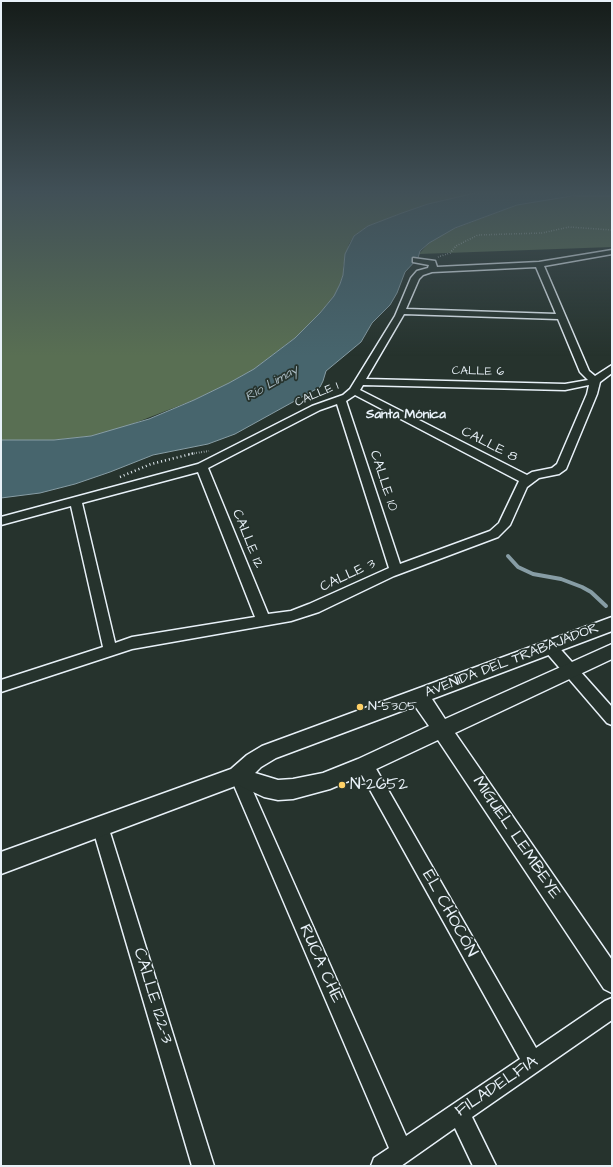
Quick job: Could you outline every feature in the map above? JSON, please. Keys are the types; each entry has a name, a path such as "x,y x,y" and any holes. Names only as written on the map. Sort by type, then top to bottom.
{"street":[{"name":"CALLE 1","path":"1,521 202,467 316,408 341,400 354,391 402,311 416,276 430,266 539,264 612,252"},
{"path":"416,260 430,266"},
{"path":"539,264 585,372 595,381"},
{"path":"402,311 562,317"},
{"path":"526,480 536,475 555,471 562,466 592,394 595,381 612,368"},
{"name":"CALLE 6","path":"359,382 565,387 595,381"},
{"name":"CALLE 8","path":"354,391 526,480"},
{"name":"CALLE 10","path":"341,400 396,571"},
{"name":"CALLE 12","path":"202,467 264,621"},
{"name":"CALLE 3","path":"1,686 110,649 143,641 283,618 306,611 396,571 498,532 504,525 522,485 526,480"},
{"path":"76,501 110,649"},
{"name":"AVENIDA DEL TRABAJADOR","path":"1,863 238,776 254,761 269,752 612,624"},
{"path":"550,647 612,718"},
{"name":"AVENIDA DEL TRABAJADOR","path":"238,776 264,787 278,790 293,789 323,782 365,765 612,651"},
{"name":"MIGUEL LEMBEYE","path":"420,696 612,981"},
{"name":"EL CHOCÓN","path":"365,765 533,1063"},
{"name":"RUCA CHE","path":"238,776 402,1152"},
{"name":"CALLE 122-3","path":"100,826 203,1166"},
{"name":"FILADELFIA","path":"382,1166 612,1008"},
{"path":"459,1113 486,1166"}],"path":[{"path":"430,266 450,253 455,247"},
{"path":"114,480 152,464 184,455 216,450"}],"green space":[{"path":"1,247 348,247 340,284 334,296 320,313 295,338 254,369 229,383 194,400 122,428 91,436 54,440 1,440"},
{"path":"425,247 599,247 419,254"}],"water":[{"name":"Río Limay","path":"348,247 424,247 420,251 418,258 405,272 397,293 390,305 372,323 361,342 326,371 320,387 235,434 208,444 153,455 75,484 40,493 1,498 1,440 54,440 91,436 149,419 229,383 254,369 295,338 320,313 334,296 340,284 343,275 345,254"}],"waterway":[{"path":"508,556 518,567 533,574 561,579 582,587 591,592 606,606"}],"place":[{"name":"N-5305","path":"360,707"},
{"name":"N-2652","path":"342,785"}],"district":[{"name":"Santa Mónica","path":"406,415"}]}
